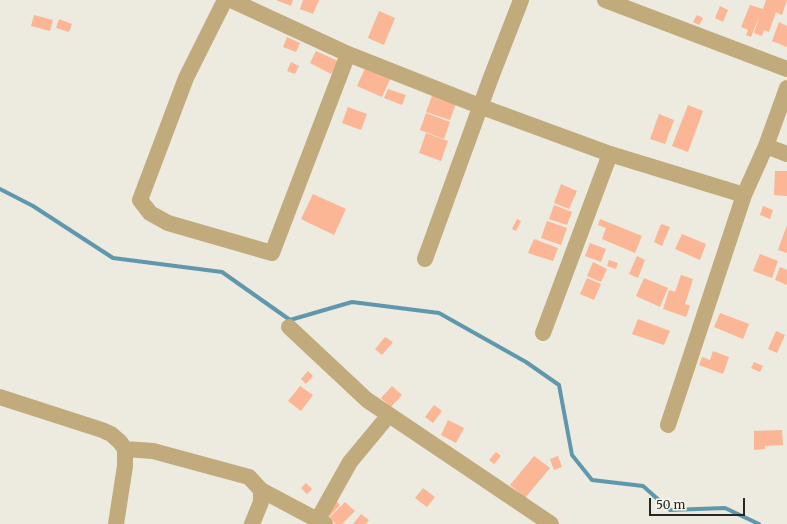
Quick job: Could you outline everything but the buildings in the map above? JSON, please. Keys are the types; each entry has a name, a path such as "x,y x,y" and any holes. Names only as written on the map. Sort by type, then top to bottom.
{"street":[{"path":"225,0 186,78 140,200 150,213 168,223 272,253 348,54"},
{"path":"231,0 348,54 482,106 610,154 744,195"},
{"path":"425,259 522,0"},
{"path":"605,0 787,69"},
{"path":"668,425 744,195 766,146 787,88"},
{"path":"766,146 787,154"},
{"path":"543,333 610,154"},
{"path":"289,327 367,400 551,524"},
{"path":"0,397 102,430 111,434 125,449 153,451 249,477 261,490 322,522 350,462 389,415"},
{"path":"116,524 125,466 125,449"},
{"path":"252,524 261,502 261,490"}],"waterway":[{"path":"0,189 33,206 113,258 222,272 290,320 352,302 439,313 526,362 559,385 572,455 592,480 643,486 670,510 725,508 759,524"}]}
